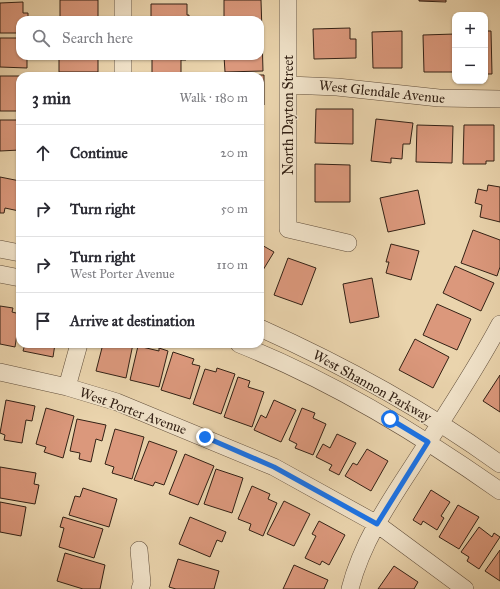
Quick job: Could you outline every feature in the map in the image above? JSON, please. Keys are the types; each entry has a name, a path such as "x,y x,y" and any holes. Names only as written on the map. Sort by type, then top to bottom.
{"street":[{"path":"123,0 123,16"},
{"name":"North Dayton Street","path":"288,0 288,230 348,243"},
{"path":"123,60 123,72"},
{"name":"West Glendale Avenue","path":"288,85 337,87 439,98 500,99"},
{"path":"0,249 16,252"},
{"path":"0,274 16,277"},
{"name":"West Shannon Parkway","path":"264,330 347,370 440,423 500,464"},
{"path":"350,589 357,565 377,524 499,330"},
{"path":"67,387 78,348"},
{"name":"West Shannon Parkway","path":"248,348 321,380 428,442 500,491"},
{"name":"West Porter Avenue","path":"0,372 67,387 117,402 274,467 377,524 465,589"},
{"path":"139,550 142,583 140,589"}],"building":[{"path":"60,0 98,0 98,16 60,16"},
{"path":"224,0 261,0 262,16 224,16"},
{"path":"446,0 446,2 419,1"},
{"path":"23,2 23,13 28,13 28,16 16,16 16,33 0,33 0,3"},
{"path":"151,4 187,4 187,15 189,15 189,16 151,16"},
{"path":"350,28 350,39 356,39 356,58 314,59 313,29"},
{"path":"402,31 402,68 373,68 372,32"},
{"path":"488,31 491,31 492,74 488,74"},
{"path":"452,34 452,72 424,72 423,35"},
{"path":"0,38 16,38 16,60 27,60 27,68 0,67"},
{"path":"59,60 98,60 98,72 59,72"},
{"path":"152,60 181,60 181,72 152,72"},
{"path":"224,60 263,60 263,71 225,72"},
{"path":"0,76 16,76 16,111 0,111"},
{"path":"316,109 353,109 353,144 315,143"},
{"path":"376,119 413,123 410,144 403,144 402,159 391,158 391,163 371,161"},
{"path":"0,120 16,120 16,150 0,151"},
{"path":"417,125 453,126 452,163 416,162"},
{"path":"464,125 494,125 494,161 486,161 486,164 463,164"},
{"path":"315,164 350,165 350,202 315,202"},
{"path":"0,177 16,180 16,210 5,208 4,213 0,213"},
{"path":"488,185 500,187 500,222 480,217 482,205 475,203 478,189 487,191"},
{"path":"418,190 425,224 388,232 380,198"},
{"path":"473,230 500,240 500,267 497,276 461,263"},
{"path":"391,244 419,251 411,280 386,273 389,262 386,262"},
{"path":"264,246 274,252 264,268"},
{"path":"288,258 316,268 302,305 274,295"},
{"path":"455,266 494,283 481,311 443,293"},
{"path":"372,278 379,317 350,323 343,284"},
{"path":"437,304 471,319 457,350 423,335"},
{"path":"0,306 13,308 12,312 16,313 15,347 0,344"},
{"path":"415,339 449,357 433,388 399,370"},
{"path":"24,348 54,348 53,357 23,351"},
{"path":"102,348 132,348 126,378 96,371"},
{"path":"138,348 146,348 159,351 159,348 168,351 159,387 130,380"},
{"path":"173,352 194,359 192,364 200,366 190,399 161,390"},
{"path":"217,368 235,374 221,414 193,404 205,369 216,372"},
{"path":"500,375 500,412 483,401"},
{"path":"238,377 250,381 248,387 264,392 252,427 224,417"},
{"path":"6,400 35,406 32,421 26,420 22,443 4,440 5,435 0,433"},
{"path":"274,400 296,410 281,442 254,430 261,415 266,418"},
{"path":"46,408 74,416 63,458 44,452 46,447 36,444"},
{"path":"302,408 315,413 313,418 326,424 313,455 295,448 297,444 289,440"},
{"path":"77,419 106,425 102,441 96,439 91,462 79,459 80,453 70,451"},
{"path":"115,429 144,437 132,479 112,473 114,467 105,464"},
{"path":"337,434 356,443 339,475 329,470 332,465 316,457 323,444 330,448"},
{"path":"149,441 177,451 164,485 155,482 153,486 134,480"},
{"path":"367,449 388,461 371,491 345,476 353,463 357,465"},
{"path":"185,454 214,466 198,505 169,494"},
{"path":"0,467 36,473 34,484 39,485 35,504 0,498"},
{"path":"216,469 243,478 232,513 204,504"},
{"path":"252,486 270,494 268,499 277,503 263,536 249,530 251,524 238,519"},
{"path":"83,488 117,499 109,527 69,515 75,496 80,497"},
{"path":"431,490 450,502 441,516 444,518 437,530 423,521 421,525 413,520"},
{"path":"284,501 310,514 294,546 267,534"},
{"path":"0,502 26,507 21,536 0,532"},
{"path":"458,505 479,517 459,549 439,537"},
{"path":"63,517 103,529 94,558 59,547 64,528 60,527"},
{"path":"190,517 226,532 222,542 217,540 210,557 179,544"},
{"path":"319,521 345,535 329,565 322,561 320,565 305,558 316,536 312,534"},
{"path":"479,527 492,537 494,533 500,537 479,569 467,561 469,557 461,552"},
{"path":"500,550 500,581 485,571"},
{"path":"65,553 105,565 100,589 83,589 57,581"},
{"path":"178,559 219,571 214,589 176,589 169,587"},
{"path":"294,565 328,580 324,589 283,589"},
{"path":"394,566 418,582 414,589 378,589"}],"route":[{"path":"205,437 274,467 377,524 428,442 390,419"}]}
